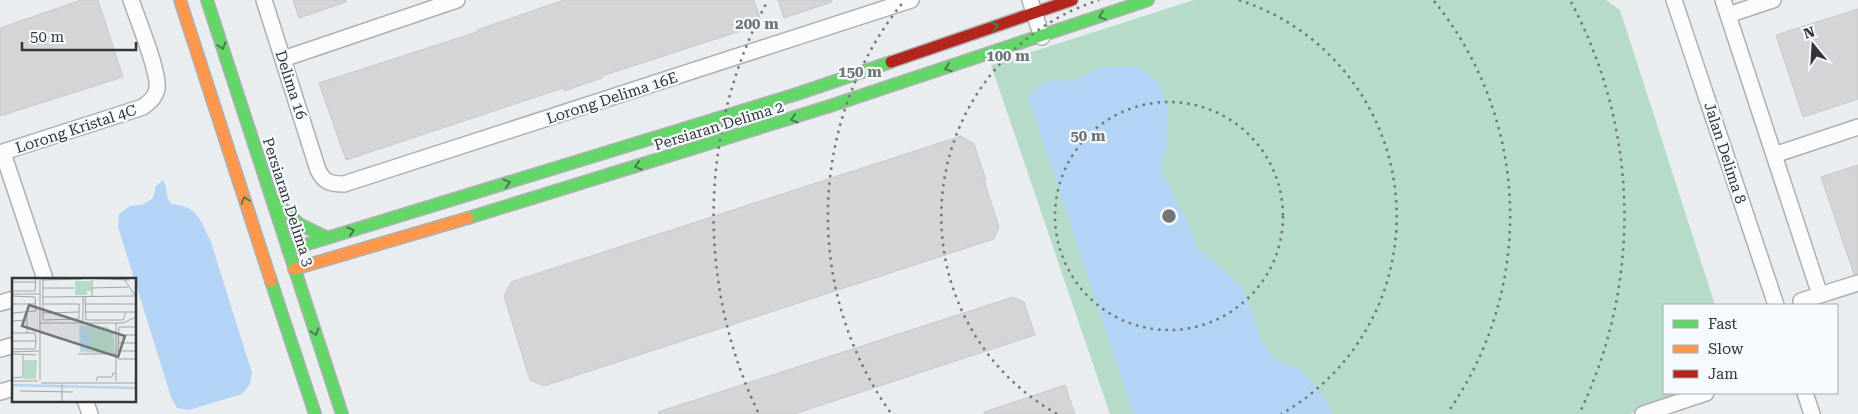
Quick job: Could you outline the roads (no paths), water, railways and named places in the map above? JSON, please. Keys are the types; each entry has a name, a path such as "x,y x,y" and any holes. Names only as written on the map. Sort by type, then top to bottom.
{"street":[{"name":"Lorong Kristal 4C","path":"1,153 143,106 153,99 157,87 155,73 131,0"},
{"path":"180,0 315,414"},
{"name":"Persiaran Delima 3","path":"207,0 270,195 284,264"},
{"name":"Delima 16","path":"264,0 318,170"},
{"path":"283,59 457,0"},
{"name":"Lorong Delima 16E","path":"318,170 322,178 331,184 344,184 911,0"},
{"name":"Persiaran Delima 2","path":"284,264 328,238 800,93 1032,6 1072,0"},
{"name":"Persiaran Delima 2","path":"294,269 806,115 1148,0"},
{"name":"Jalan Delima 8","path":"1674,0 1776,304"},
{"path":"1723,0 1820,295"},
{"path":"1728,15 1774,0"},
{"path":"1032,6 1042,37"},
{"path":"1774,155 1858,128"},
{"path":"1,153 45,278"},
{"path":"270,195 290,218 301,227 328,238"},
{"path":"260,246 294,269"},
{"path":"321,274 336,257"},
{"path":"275,291 284,264"},
{"name":"Persiaran Delima 3","path":"294,269 342,414"},
{"path":"1801,301 1858,283"},
{"path":"308,309 312,291"},
{"path":"0,303 12,299"},
{"path":"1643,414 1703,394"},
{"path":"1805,394 1812,414"},
{"path":"86,402 90,414"}],"water":[{"path":"1137,66 1157,80 1168,106 1167,144 1160,167 1187,221 1197,247 1244,289 1261,339 1276,360 1302,370 1328,403 1333,414 1133,414 1028,96 1041,84 1056,80 1073,81 1101,67"},
{"path":"163,180 171,204 180,205 193,211 201,220 211,242 252,373 250,384 242,394 189,410 177,408 172,400 136,285 136,278 134,278 118,227 119,214 130,206 144,204 153,198 156,186"}]}
